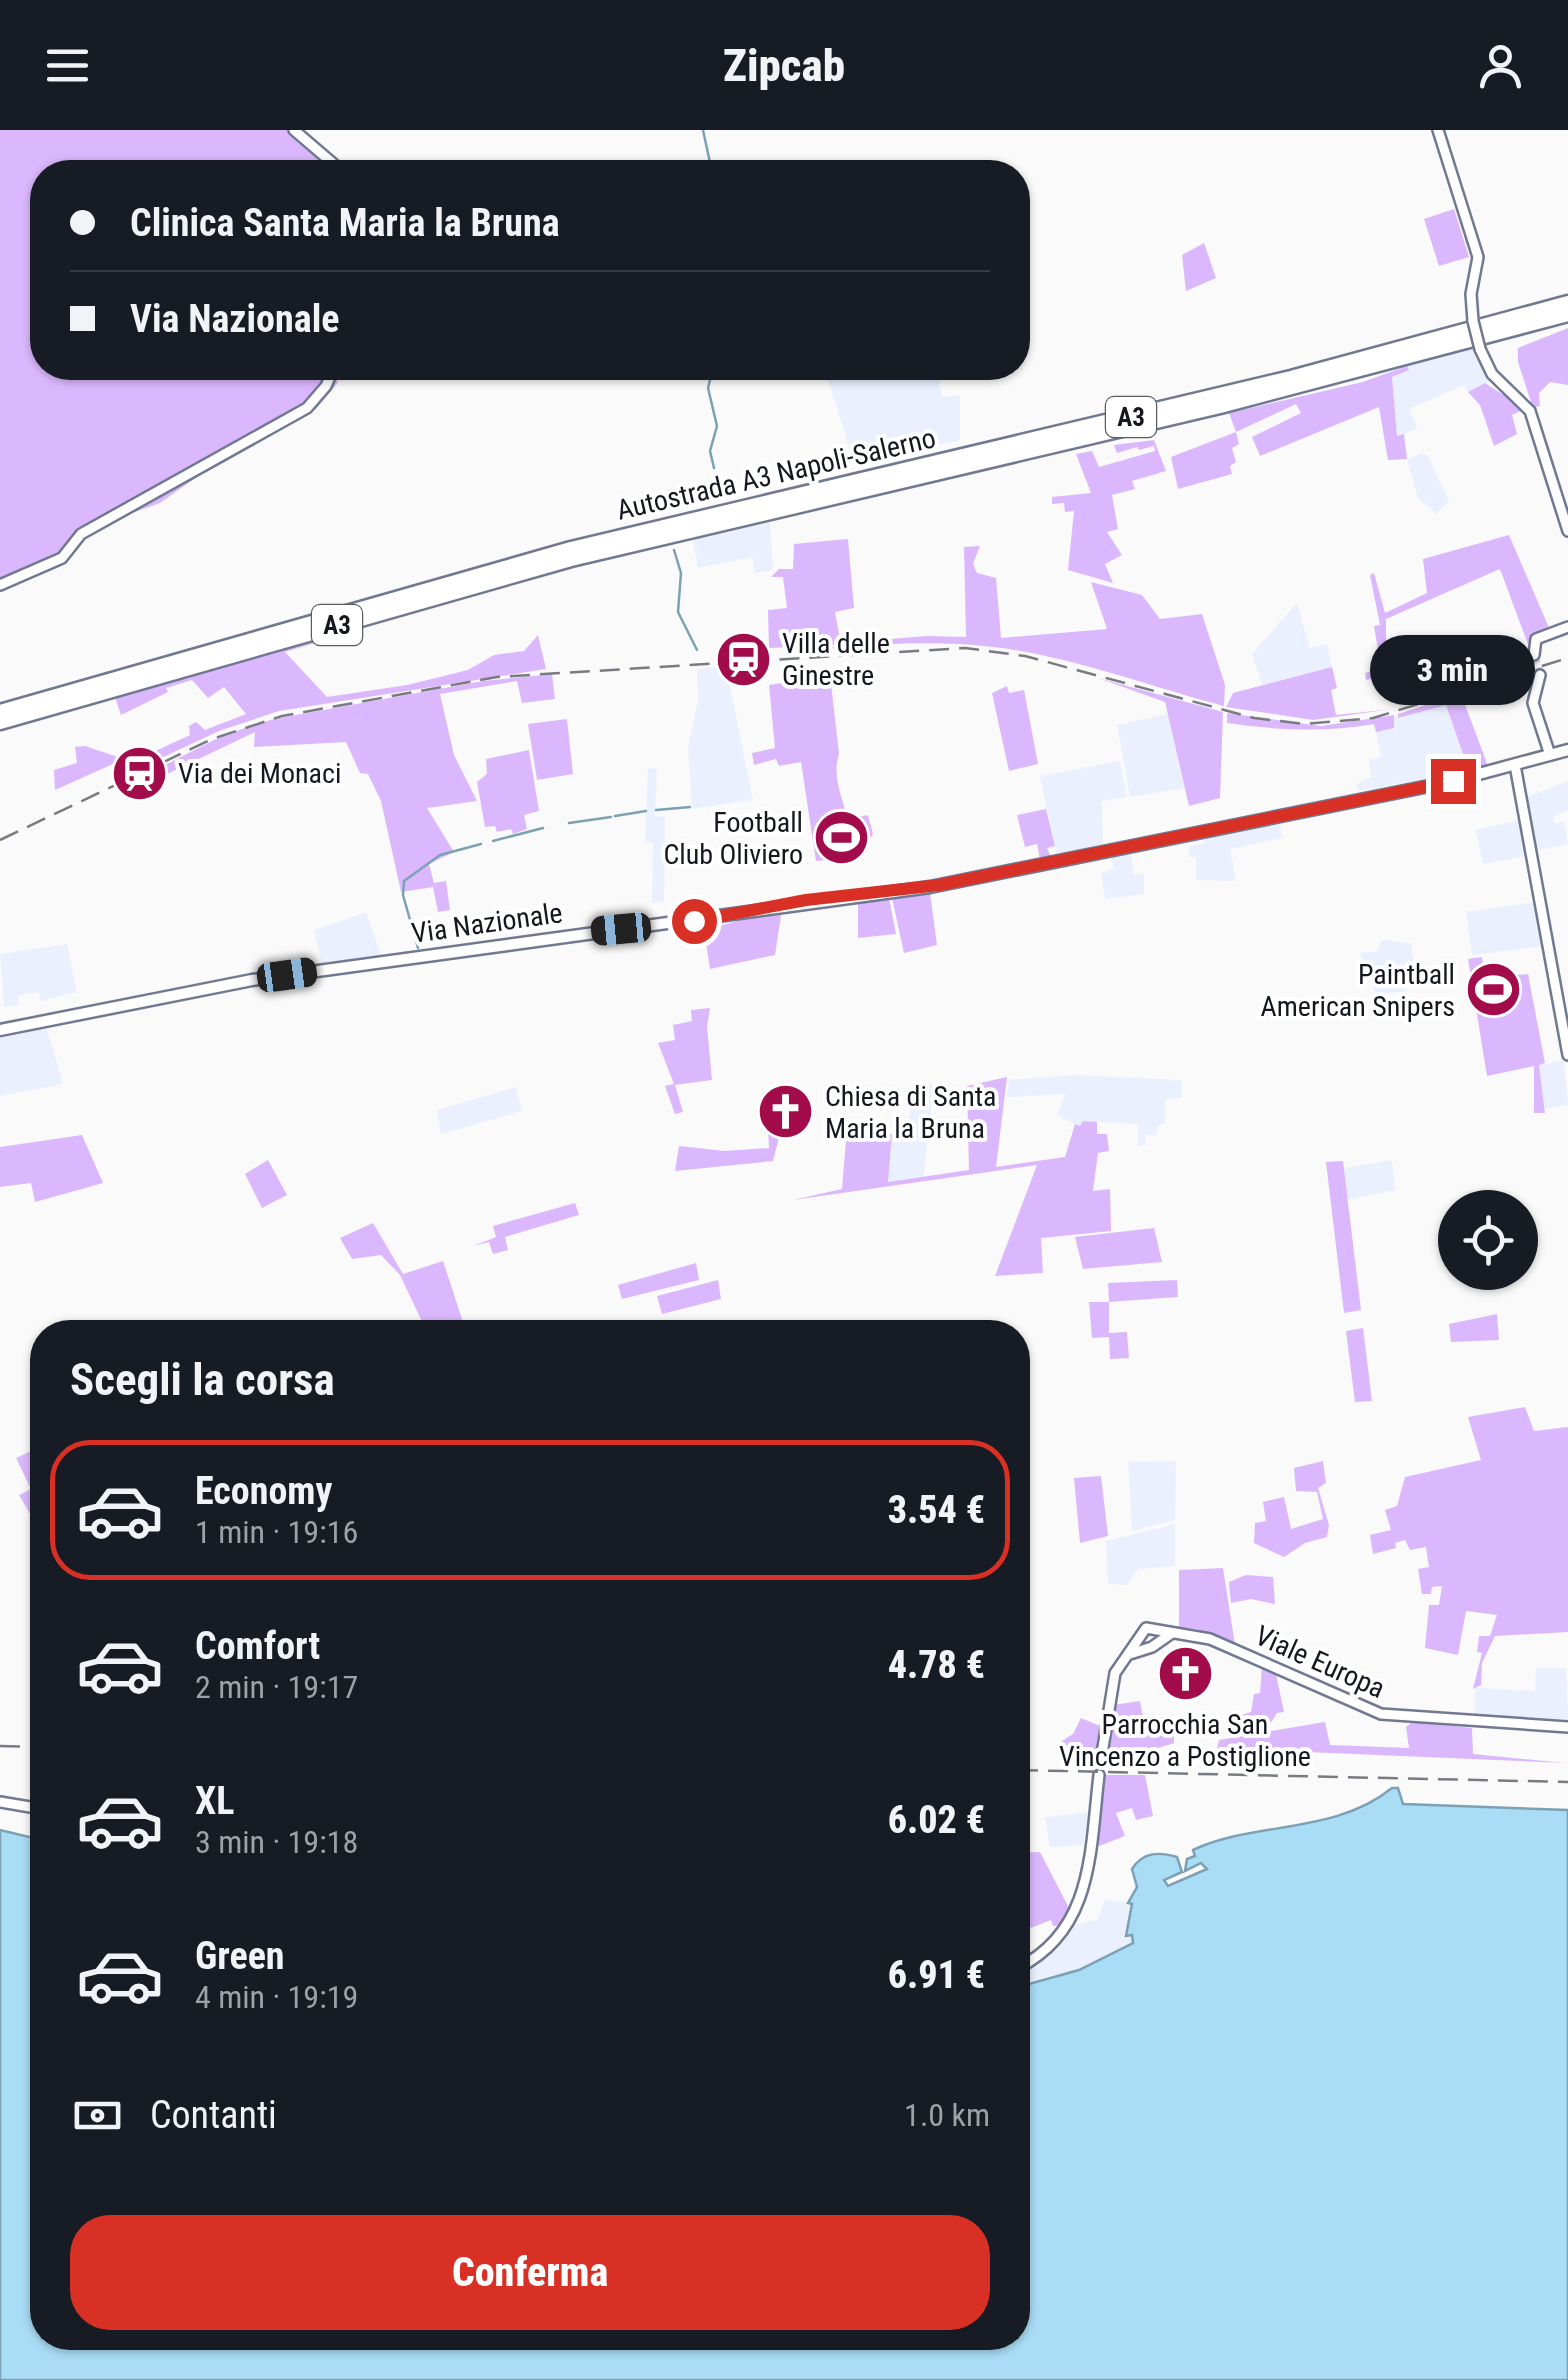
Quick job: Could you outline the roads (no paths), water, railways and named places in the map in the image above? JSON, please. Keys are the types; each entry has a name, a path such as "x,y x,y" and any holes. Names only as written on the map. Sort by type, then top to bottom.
{"highway":[{"name":"Autostrada A3 Napoli-Salerno","path":"0,712 692,523 1292,378 1568,303"},
{"name":"Autostrada A3 Napoli-Salerno","path":"692,523 1220,406 1568,314"},
{"name":"Autostrada A3 Napoli-Salerno","path":"0,722 674,528"}],"main road":[{"name":"Via Nazionale","path":"0,1030 248,980 939,885 1515,765 1568,750"}],"street":[{"path":"294,130 329,160"},
{"path":"1438,130 1478,256 1471,294 1472,321 1480,350 1492,374 1530,411 1568,531"},
{"path":"0,585 62,558 81,534 307,408 329,380"},
{"path":"1534,655 1536,639 1568,627"},
{"path":"1540,675 1533,703 1550,755"},
{"path":"1515,765 1568,1055"},
{"path":"1101,1760 1112,1681 1124,1658 1142,1644 1155,1646 1157,1634 1143,1629 1142,1644"},
{"name":"Viale Europa","path":"1157,1634 1176,1632 1210,1639 1381,1714 1568,1727"},
{"path":"1030,1961 1052,1947 1074,1916 1100,1775"},
{"path":"0,1802 30,1807"}],"water":[{"path":"1398,1788 1403,1804 1568,1810 1568,2380 0,2380 0,1830 30,1837 30,2350 1030,2350 1030,1984 1079,1970 1133,1943 1132,1935 1126,1936 1132,1904 1128,1903 1137,1887 1132,1869 1147,1856 1177,1857 1182,1872 1164,1880 1168,1886 1207,1869 1201,1863 1185,1871 1187,1859 1195,1856 1193,1850 1242,1835 1320,1821"}],"waterway":[{"path":"703,130 709,160"},
{"path":"710,380 708,388 717,426 710,451 714,468"},
{"path":"674,550 681,573 678,612 697,650"},
{"path":"656,810 690,807"},
{"path":"615,816 646,811"},
{"path":"569,823 611,817"},
{"path":"493,841 543,828"},
{"path":"418,948 403,895 404,881 440,855 481,844"}],"tunnel":[{"path":"1534,655 1540,675"}],"railway":[{"path":"0,840 212,739 282,716 497,677 965,648 1025,656 1254,718 1305,724 1373,718 1568,658"},
{"path":"0,1746 30,1747"},
{"path":"1030,1770 1568,1782"}],"place":[{"name":"Villa delle Ginestre","path":"743,659"},
{"name":"Via dei Monaci","path":"139,773"},
{"name":"Football Club Oliviero","path":"842,838"},
{"name":"Paintball American Snipers","path":"1494,990"},
{"name":"Chiesa di Santa Maria la Bruna","path":"786,1112"},
{"name":"Parrocchia San Vincenzo a Postiglione","path":"1185,1673"}]}
